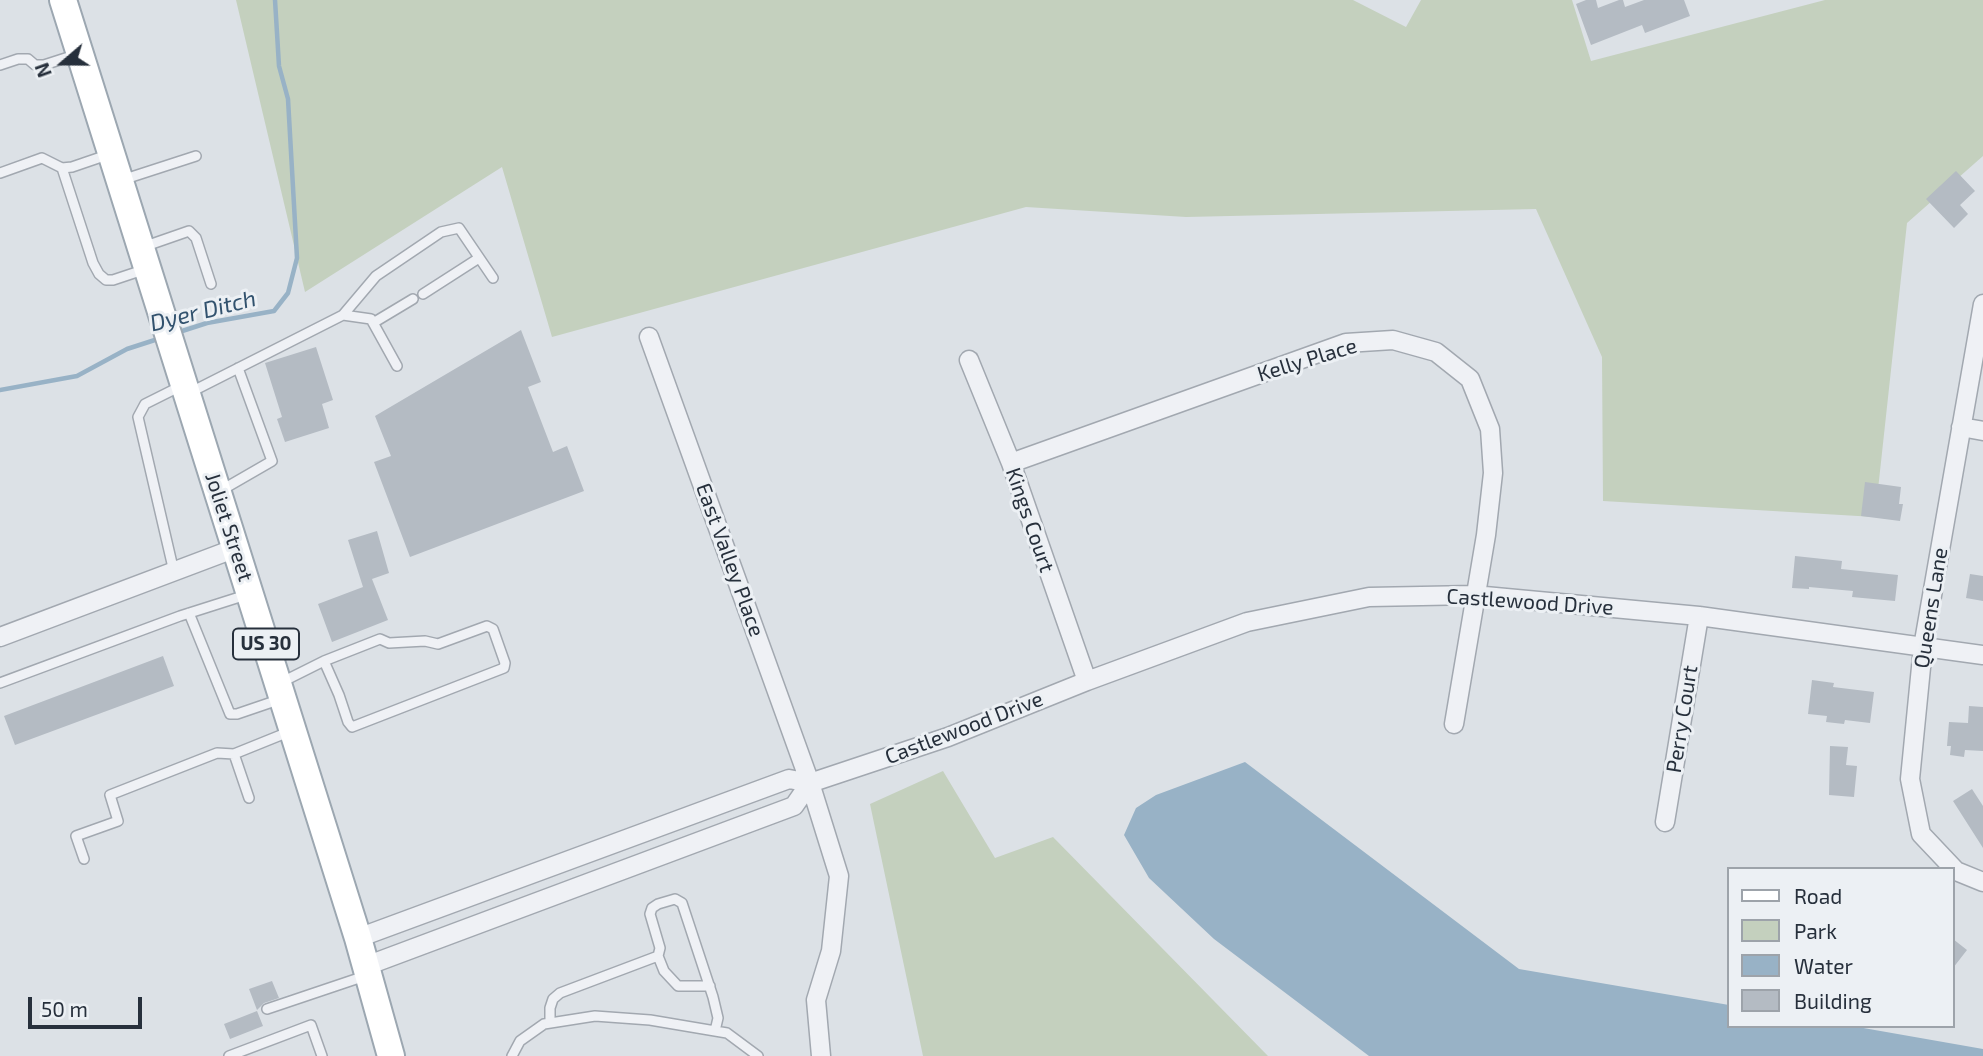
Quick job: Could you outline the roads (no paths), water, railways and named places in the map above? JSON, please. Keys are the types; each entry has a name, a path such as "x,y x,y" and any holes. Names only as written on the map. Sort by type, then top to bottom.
{"main road":[{"name":"Joliet Street","path":"63,0 358,938 391,1056"}],"street":[{"name":"Queens Lane","path":"1952,867 1921,834 1910,779 1923,647 1983,304"},
{"name":"East Valley Place","path":"649,337 810,783 839,876 831,951 816,1000 821,1056"},
{"name":"Kelly Place","path":"1011,463 1346,343 1393,340 1436,352 1470,379 1490,429 1493,473 1486,535 1454,724"},
{"name":"Kings Court","path":"969,360 1011,463 1087,681"},
{"path":"1961,427 1983,431"},
{"path":"0,637 236,548"},
{"name":"Castlewood Drive","path":"358,938 789,779 810,783 948,737 1087,681 1247,622 1369,597 1474,595 1699,616 1983,655"},
{"name":"Perry Court","path":"1665,822 1699,616"},
{"path":"367,971 794,806 810,783"},
{"name":"Queens Lane","path":"1955,870 1983,881"}],"lane":[{"path":"0,65 28,59 35,65 44,65 80,54"},
{"path":"0,173 42,159 62,168 112,154"},
{"path":"120,181 196,156"},
{"path":"62,168 93,262 99,274 106,280 113,280 189,231 196,238 211,284"},
{"path":"173,572 138,417 145,404 238,368 343,315 376,276 441,232 459,228 493,278"},
{"path":"423,294 479,258"},
{"path":"373,323 413,299"},
{"path":"343,315 371,319 397,366"},
{"path":"218,492 272,461 238,368"},
{"path":"0,682 250,593"},
{"path":"189,613 230,714 237,714 281,691 324,661 380,639 389,643 425,641 438,644 487,626 493,629 505,663 504,668 352,727 324,661"},
{"path":"84,859 76,836 118,821 110,795 217,753 234,754 293,730"},
{"path":"234,754 249,798"},
{"path":"710,986 678,986 664,971 658,956 660,948 650,914 652,908 674,899 682,903 710,986 718,1018 715,1031"},
{"path":"550,1023 553,999 560,993 658,956"},
{"path":"267,1009 367,971"},
{"path":"512,1056 520,1041 544,1024 595,1016 650,1020 727,1033 758,1056"},
{"path":"229,1056 311,1025 322,1056"}],"water":[{"path":"1245,762 1519,969 1728,1005 1728,1028 1863,1028 1983,1049 1983,1056 1369,1056 1214,939 1149,878 1124,835 1136,808 1156,795"}],"waterway":[{"name":"Dyer Ditch","path":"176,333 207,323 274,311 288,293 297,258 288,99 279,66 275,0"},
{"name":"Dyer Ditch","path":"0,390 77,376 127,349 161,338"}]}
